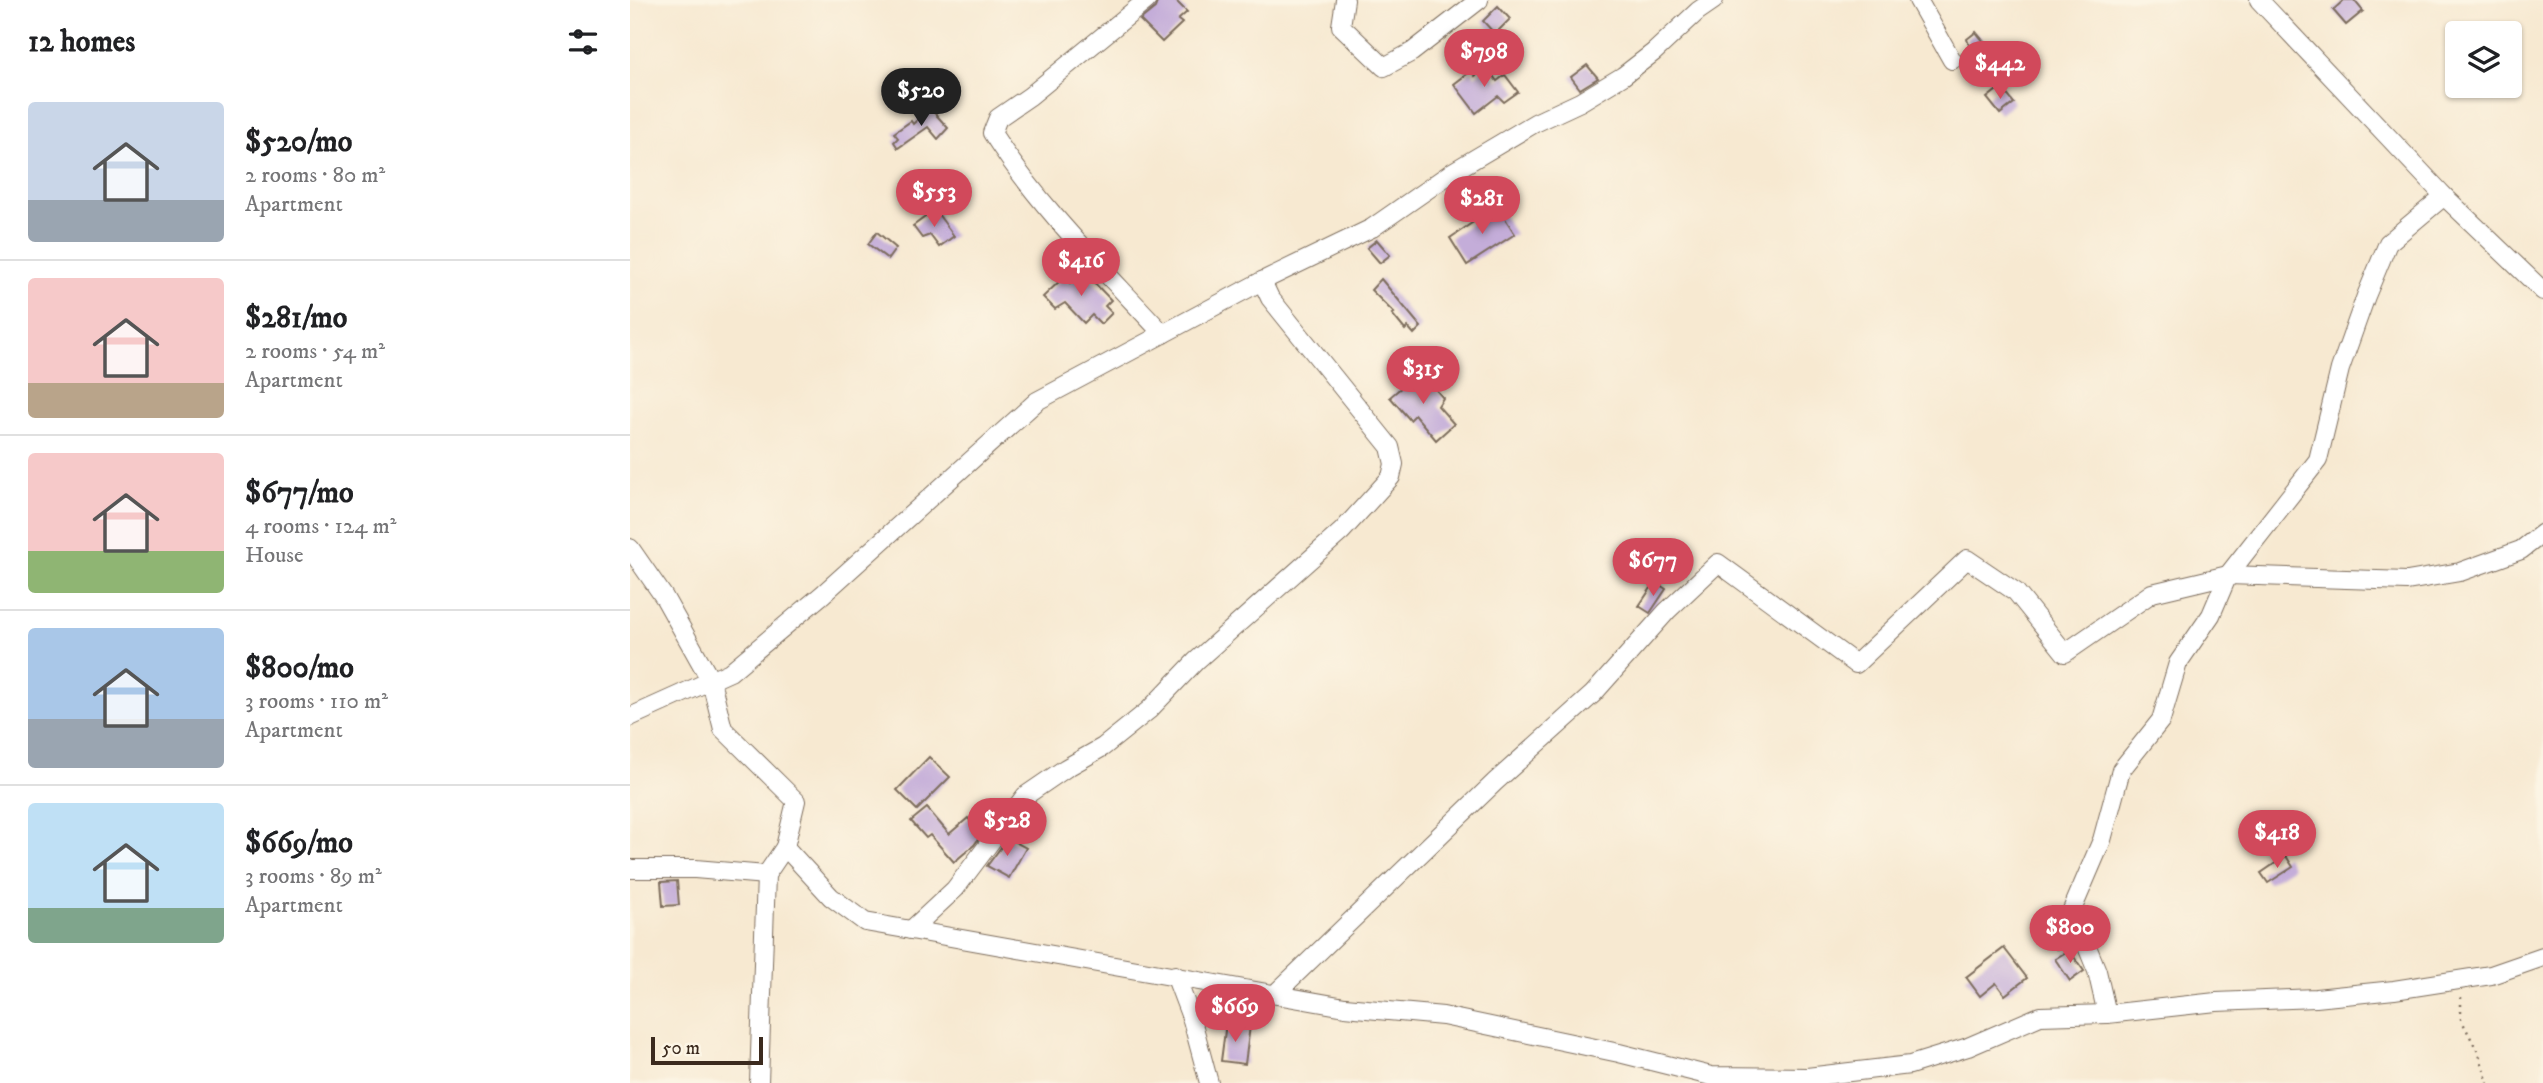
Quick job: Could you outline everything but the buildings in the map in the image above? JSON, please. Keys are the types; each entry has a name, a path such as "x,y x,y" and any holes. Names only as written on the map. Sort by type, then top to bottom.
{"street":[{"path":"1147,0 1030,96 998,118 992,133 1010,161 1067,229 1163,334"},
{"path":"1345,0 1341,26 1384,67 1412,52 1479,0"},
{"path":"630,717 730,672 823,594 1038,401 1262,281 1371,228 1466,164 1623,76 1654,52 1695,5 1714,0"},
{"path":"1918,0 1952,60"},
{"path":"2259,0 2444,196 2543,291"},
{"path":"2107,1014 2097,971 2072,910 2102,840 2121,771 2161,720 2178,663 2211,615 2228,575 2318,460 2340,369 2388,243 2444,196"},
{"path":"911,930 956,889 1025,796 1103,747 1149,710 1196,661 1342,531 1391,477 1395,464 1390,447 1270,298 1262,281"},
{"path":"1275,994 1495,782 1593,694 1667,611 1718,562 1856,664 1967,559 2016,592 2065,653 2152,593 2228,575 2407,580 2460,572 2521,550 2543,533"},
{"path":"630,548 664,597 711,681 723,729 796,801 785,847 766,875 759,1083"},
{"path":"785,847 831,897 864,922 1345,1007 1443,1016 1619,1053 1711,1076 1807,1077 1910,1065 1968,1047 2040,1016 2107,1014 2216,1002 2316,998 2491,975 2543,957"},
{"path":"630,869 695,869 766,875"},
{"path":"1175,975 1192,1020 1209,1083"}],"path":[{"path":"2461,979 2461,1019 2479,1054 2488,1083"}]}
